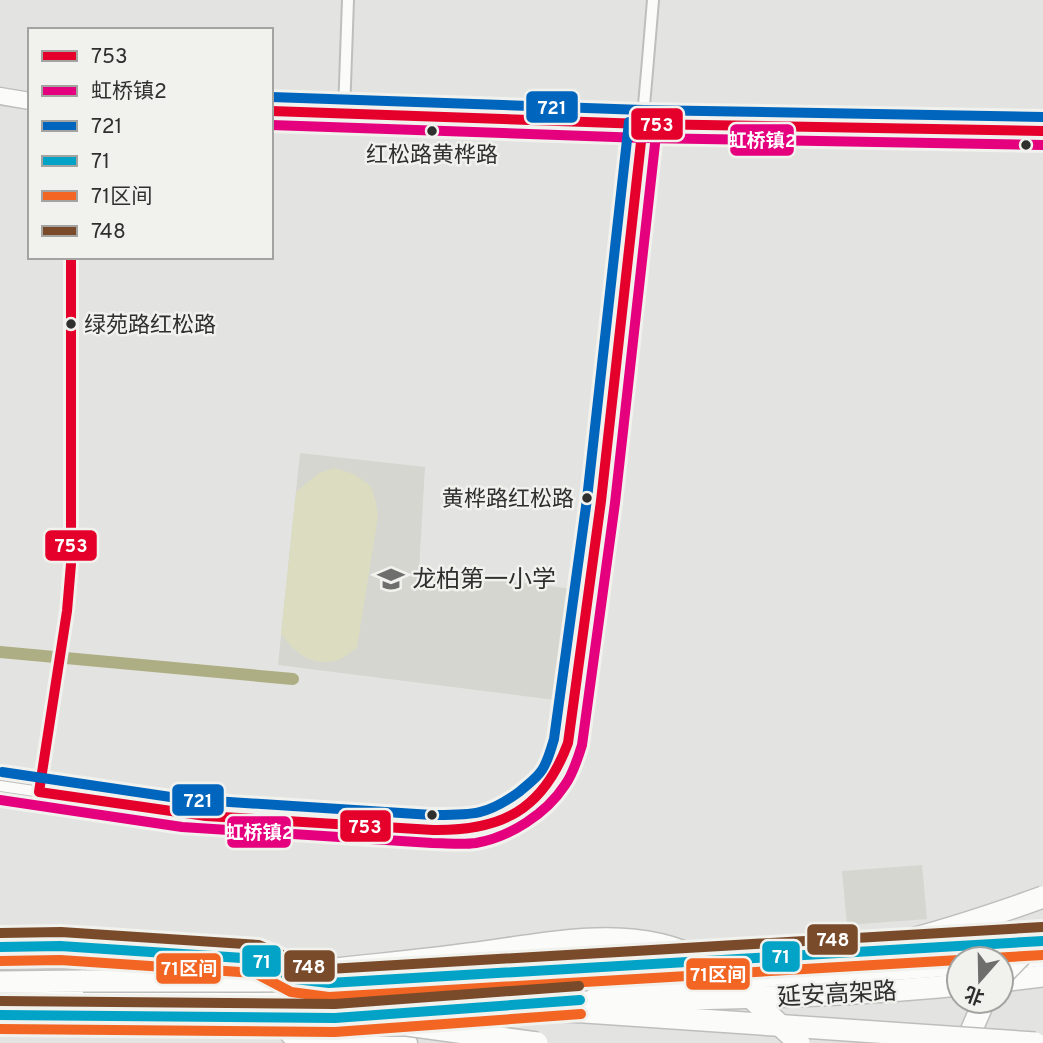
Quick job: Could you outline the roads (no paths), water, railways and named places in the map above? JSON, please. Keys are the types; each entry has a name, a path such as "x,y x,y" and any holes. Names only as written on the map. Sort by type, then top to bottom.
{"highway":[{"path":"589,980 690,974 837,956 911,940 1043,897"},
{"path":"1015,964 1043,933"},
{"path":"83,981 324,970 570,942 642,941 674,948 702,960 729,980 799,1043"},
{"path":"1015,960 1043,955"},
{"path":"0,958 214,956"},
{"name":"延安高架路","path":"0,982 589,980 772,977 945,967"},
{"path":"1015,978 1043,976"},
{"name":"延安高架路","path":"0,1003 773,998 880,993 945,986"},
{"path":"315,1000 585,1012 1035,1043"},
{"path":"585,1012 769,1030 840,1043"},
{"path":"966,1043 977,1015"},
{"path":"0,1021 80,1024 407,1025 537,1043"},
{"path":"469,1034 510,1043"}],"main road":[{"path":"0,947 60,946 258,959 295,979 329,983 1043,941"},
{"path":"1015,962 1043,961"},
{"path":"0,1015 335,1018 427,1013 945,967"},
{"path":"405,1036 427,1013"},
{"path":"335,1018 405,1036"},
{"path":"335,1018 360,1036"},
{"path":"0,1027 405,1036 498,1043"}],"street":[{"path":"344,112 348,0"},
{"path":"0,786 183,813 251,819 472,829 507,818 542,792 555,776 563,759 572,718 601,500 643,124 653,0"},
{"path":"0,96 28,101"},
{"path":"273,111 643,124 1043,131"},
{"path":"39,792 63,643 71,565 71,259"}],"waterway":[{"path":"0,652 293,679"}],"place":[{"name":"红松路黄桦路","path":"432,131"},
{"name":"绿苑路红松路","path":"71,324"},
{"name":"黄桦路红松路","path":"587,498"},
{"name":"龙柏第一小学","path":"391,579"}]}
